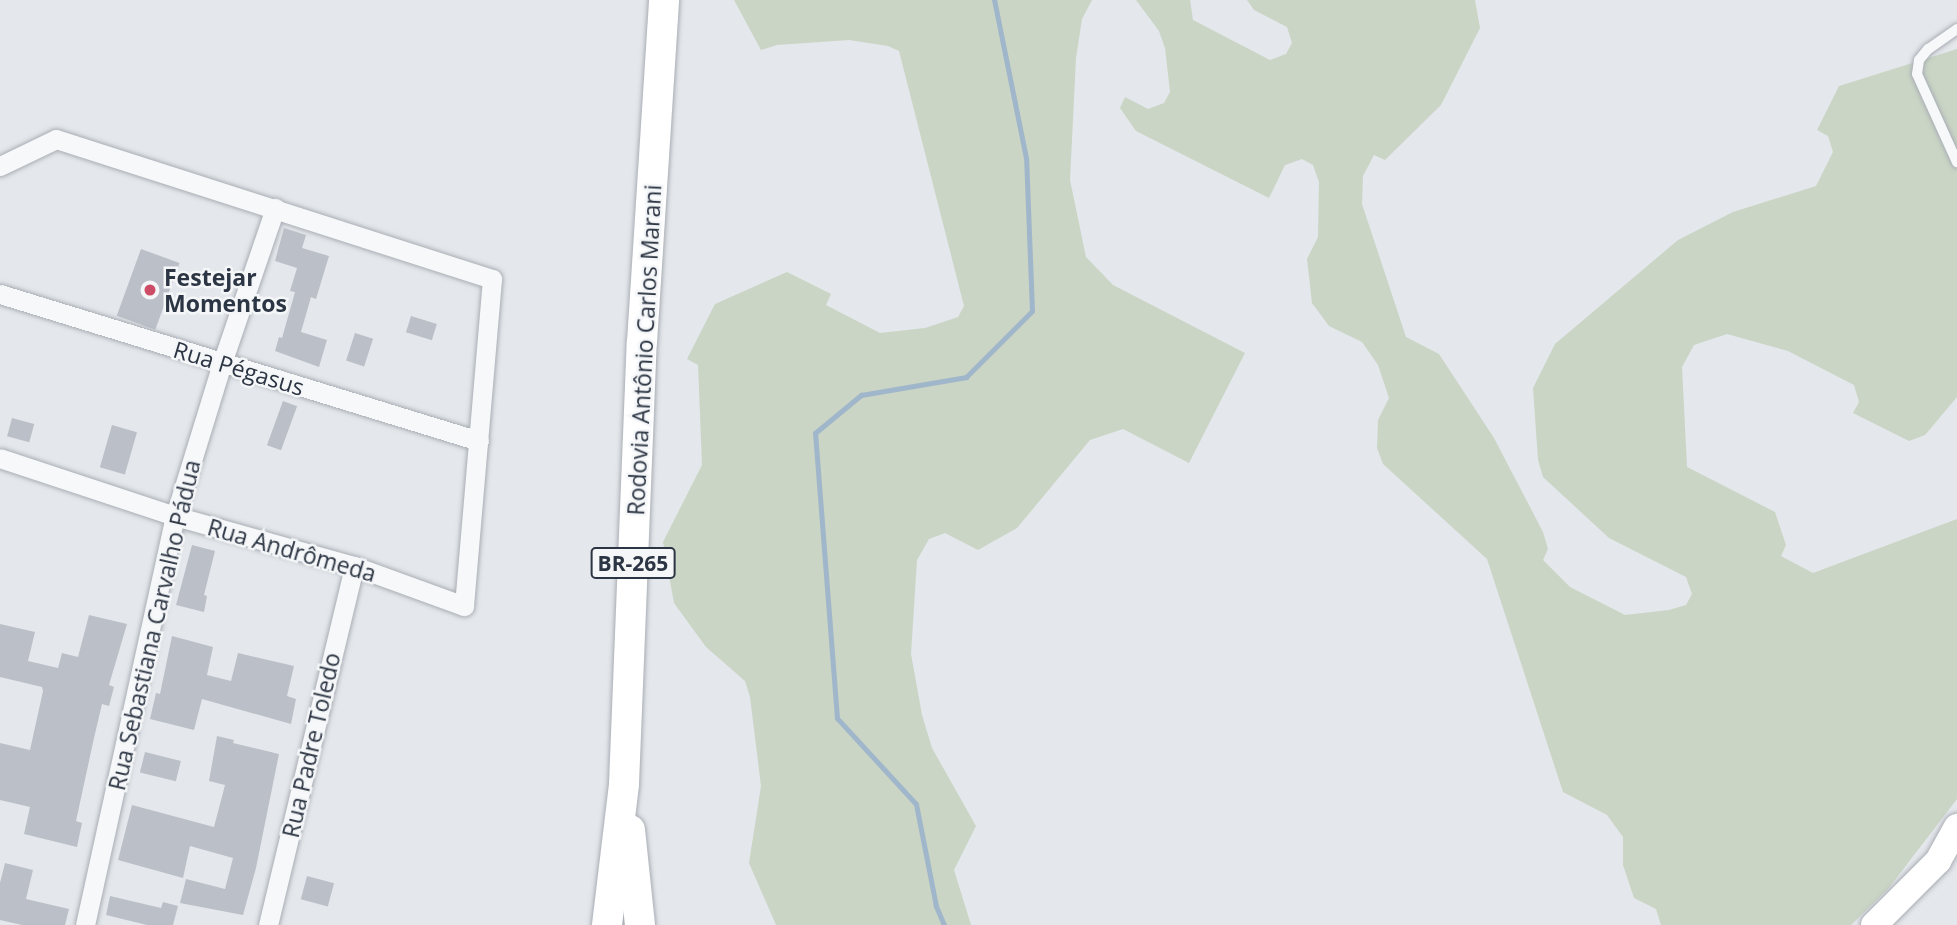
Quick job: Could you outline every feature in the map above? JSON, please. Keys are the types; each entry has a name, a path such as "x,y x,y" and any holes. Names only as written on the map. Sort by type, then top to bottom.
{"main road":[{"name":"Rodovia Antônio Carlos Marani","path":"607,925 624,784 642,342 664,0"},
{"name":"Rodovia Antônio Carlos Marani","path":"624,784 640,925"}],"street":[{"path":"0,166 56,139 492,279 479,441"},
{"name":"Rua Sebastiana Carvalho Pádua","path":"85,925 175,516 222,363 275,208"},
{"name":"Rua Pégasus","path":"0,294 479,441"},
{"name":"Rua Andrômeda","path":"1,461 175,516 354,566 464,606 479,441"},
{"name":"Rua Padre Toledo","path":"268,925 354,566"},
{"path":"1874,925 1938,861 1957,827"}],"lane":[{"path":"1957,29 1928,49 1919,60 1917,74 1957,162"}],"green space":[{"path":"734,0 1092,0 1082,19 1076,58 1070,180 1086,257 1113,285 1245,353 1189,463 1123,429 1090,440 1017,528 978,550 945,533 929,539 917,560 911,654 922,715 932,748 976,826 954,870 971,925 776,925 749,863 761,786 750,697 745,681 706,647 674,603 663,542 702,465 698,365 687,359 715,304 787,272 831,294 826,305 880,333 925,328 958,317 964,306 899,51 888,46 849,40 777,45 761,50"},
{"path":"1136,0 1190,0 1193,20 1270,60 1286,54 1292,43 1287,27 1254,10 1247,0 1475,0 1480,28 1441,105 1385,160 1374,155 1363,176 1362,204 1406,337 1439,354 1494,438 1543,532 1548,549 1543,560 1570,587 1625,615 1669,610 1686,605 1692,594 1686,577 1609,538 1543,477 1538,460 1533,388 1555,344 1678,240 1733,212 1816,186 1833,152 1828,136 1817,130 1839,86 1957,49 1957,397 1925,435 1909,441 1853,413 1859,402 1854,385 1788,351 1727,334 1694,345 1682,367 1687,467 1775,512 1786,545 1781,556 1813,573 1957,519 1957,799 1888,889 1851,925 1661,925 1656,909 1634,898 1623,865 1623,837 1607,815 1563,792 1487,559 1383,464 1377,448 1378,420 1389,398 1378,365 1362,342 1329,326 1312,303 1307,259 1318,237 1319,182 1313,165 1302,159 1285,165 1269,198 1136,131 1120,108 1125,97 1148,109 1164,103 1170,92 1165,48 1159,31"}],"building":[{"path":"284,228 306,235 302,248 329,256 316,299 311,297 301,332 327,340 319,367 275,351 279,337 282,338 295,292 290,291 297,268 275,261"},
{"name":"Festejar Momentos","path":"141,249 180,263 155,330 117,316"},
{"path":"411,316 437,324 432,340 406,332"},
{"path":"355,333 373,339 364,366 346,361"},
{"path":"283,401 297,406 281,450 267,445"},
{"path":"12,418 34,424 29,442 7,436"},
{"path":"112,425 137,432 125,474 100,467"},
{"path":"192,545 215,551 204,595 207,596 204,612 176,605"},
{"path":"89,615 127,624 109,685 114,687 109,706 102,704 94,738 76,821 82,823 77,847 24,834 30,807 0,800 0,743 30,750 43,691 42,687 0,677 0,624 35,632 28,661 58,668 62,653 78,657"},
{"path":"172,636 213,647 207,675 231,681 238,653 294,666 287,696 296,699 291,724 202,699 194,730 150,719 156,693 160,694"},
{"path":"217,736 234,740 233,743 279,754 256,868 243,915 180,903 186,879 225,889 233,858 190,846 183,878 118,860 132,805 214,827 225,785 209,781"},
{"path":"145,752 181,761 176,781 140,772"},
{"path":"5,863 33,870 26,899 69,909 65,925 22,925 0,920 0,883"},
{"path":"307,876 334,883 328,906 301,899"},
{"path":"110,896 161,908 163,902 178,906 173,925 147,925 106,915"}],"waterway":[{"path":"944,925 936,906 916,804 837,718 815,433 861,395 966,377 1032,311 1026,158 994,0"}],"place":[{"name":"Festejar Momentos","path":"150,290"}]}
